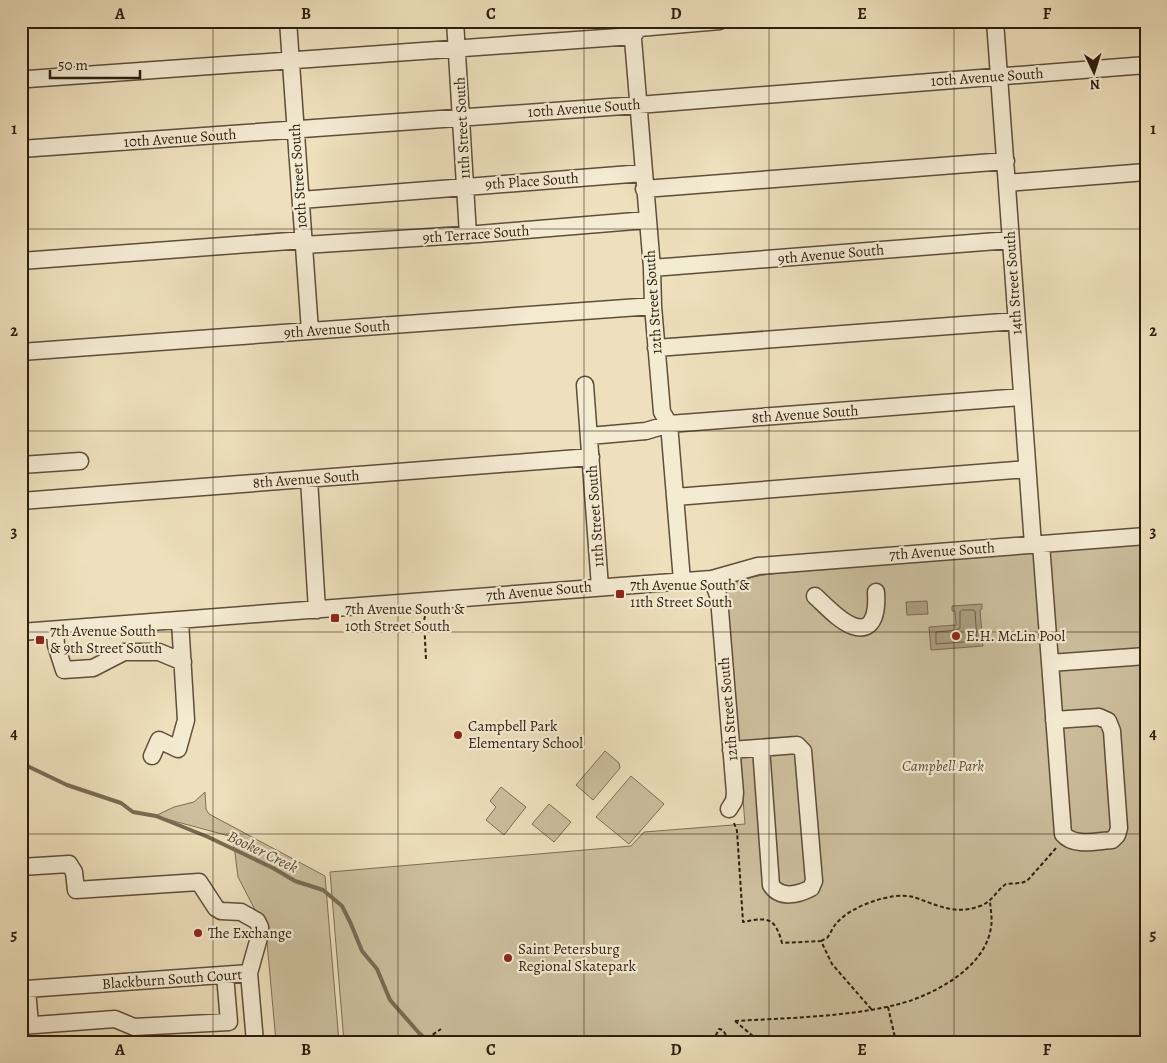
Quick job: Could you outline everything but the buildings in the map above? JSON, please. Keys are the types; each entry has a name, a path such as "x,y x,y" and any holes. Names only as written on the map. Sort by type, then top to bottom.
{"street":[{"name":"10th Street South","path":"288,21 294,129 310,331"},
{"name":"11th Street South","path":"455,21 468,235"},
{"path":"28,80 457,49 639,28 720,21"},
{"name":"14th Street South","path":"995,21 1027,469 1050,663 1063,834"},
{"name":"12th Street South","path":"632,29 652,268 656,348 662,412 669,424 682,581"},
{"name":"10th Avenue South","path":"21,149 461,116 638,105 1146,65"},
{"name":"9th Place South","path":"301,200 465,186 644,181 1006,161"},
{"path":"1007,183 1146,172"},
{"name":"9th Terrace South","path":"21,261 304,243 468,235 647,220"},
{"name":"9th Avenue South","path":"652,268 1010,240"},
{"name":"9th Avenue South","path":"21,352 653,306"},
{"path":"656,348 1016,321"},
{"name":"11th Street South","path":"585,385 600,586"},
{"name":"8th Avenue South","path":"589,436 646,431 669,424 1022,397"},
{"name":"8th Avenue South","path":"21,501 591,457"},
{"path":"21,465 80,461"},
{"path":"675,497 1027,469"},
{"path":"309,479 317,610"},
{"name":"7th Avenue South","path":"21,632 682,581 712,578 758,566 1146,536"},
{"name":"12th Street South","path":"712,578 719,598 735,793 734,801 729,809"},
{"path":"816,596 846,622 854,627 862,627 869,624 875,618 877,606 876,592"},
{"path":"152,756 159,740 178,749 186,720 180,621"},
{"path":"55,630 56,645 64,670 93,668 124,652 160,652 183,662"},
{"path":"1050,663 1146,656"},
{"path":"1054,720 1100,717 1108,721 1113,734 1119,828 1117,835 1112,840 1075,842 1063,834"},
{"path":"731,750 797,744 803,751 814,881 811,888 803,893 780,894 771,885 761,748"},
{"path":"21,867 69,864 74,872 76,890 199,882 216,908 221,911 241,912 257,922 260,927 260,934 249,973"},
{"name":"Blackburn South Court","path":"26,1026 27,989 249,973 254,1042"},
{"path":"26,1026 115,1019 135,1034 229,1022 225,975"}],"path":[{"path":"425,616 426,660"},
{"path":"729,809 737,830 743,922 760,918 768,919 775,923 782,943 821,941 827,938 834,925 851,912 882,898 905,896 949,910 960,911 979,907 990,902 1006,884 1021,883 1032,876 1054,852 1063,834"},
{"path":"760,1042 736,1021 872,1010 888,1007 938,988 957,977 972,964 984,949 992,920 990,902"},
{"path":"821,941 832,964 872,1010"},
{"path":"888,1007 896,1042"},
{"path":"422,1042 441,1029"},
{"path":"716,1042 716,1034 719,1029 723,1030 730,1042"},
{"path":"1054,1042 1060,1040 1072,1042"}],"green space":[{"name":"Campbell Park","path":"1146,544 1146,1042 344,1042 330,872 631,846 644,832 745,824 726,589 732,585 752,577 781,573"},
{"path":"605,751 619,763 620,768 593,800 576,785"},
{"path":"631,776 664,804 629,844 596,817"},
{"path":"501,787 526,807 504,835 486,820 496,807 490,801"},
{"path":"205,792 206,809 209,814 325,876 339,1042 276,1042 266,931 238,877 233,837 155,816 174,807 194,802"},
{"path":"549,804 571,822 554,842 532,824"}],"water":[{"path":"927,601 928,614 907,615 906,602"},
{"name":"E.H. McLin Pool","path":"982,604 982,609 980,610 983,646 931,650 929,627 956,625 955,611 952,611 952,606"}],"waterway":[{"name":"Booker Creek","path":"21,763 67,785 121,803 133,812 156,816 208,837 273,868 295,881 323,890 342,906 362,951 377,969 390,1000 429,1042"}],"place":[{"name":"7th Avenue South & 11th Street South","path":"620,594"},
{"name":"7th Avenue South & 10th Street South","path":"335,618"},
{"name":"E.H. McLin Pool","path":"956,636"},
{"name":"7th Avenue South & 9th Street South","path":"40,640"},
{"name":"Campbell Park Elementary School","path":"458,735"},
{"name":"The Exchange","path":"198,933"},
{"name":"Saint Petersburg Regional Skatepark","path":"508,958"}]}
